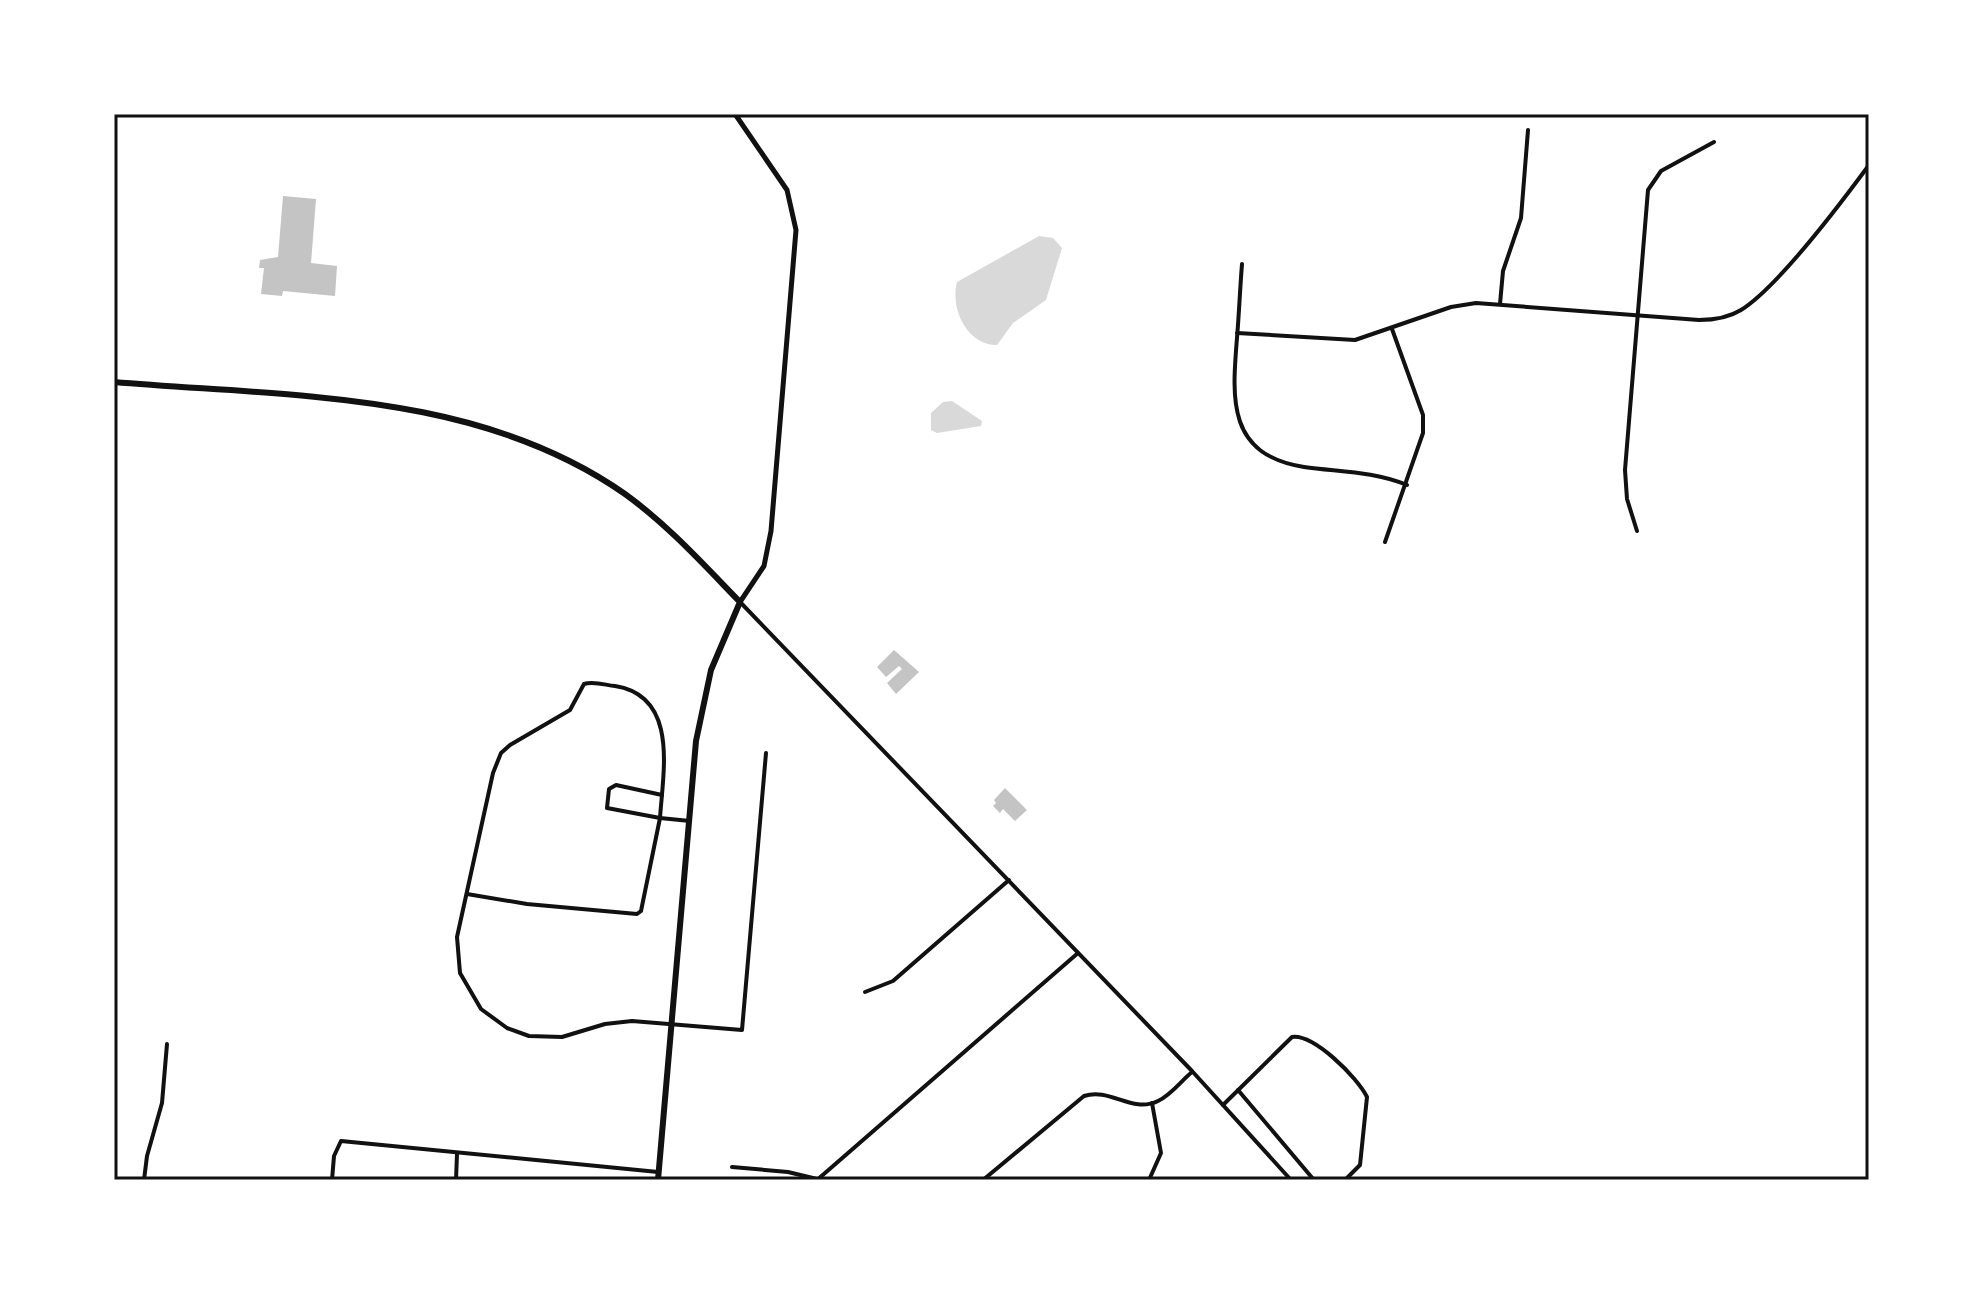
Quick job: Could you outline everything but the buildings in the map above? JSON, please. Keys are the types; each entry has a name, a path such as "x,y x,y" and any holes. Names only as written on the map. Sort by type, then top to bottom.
{"main road":[{"path":"114,382 410,409 504,432 559,455 625,495 660,522 740,602 703,697 658,1176"}],"street":[{"path":"735,114 787,190 796,230 771,531 764,566 740,602 1192,1071 1291,1180"},
{"path":"1500,304 1503,271 1521,218 1528,130"},
{"path":"1637,531 1627,499 1625,470 1649,185 1670,164 1714,142"},
{"path":"1237,333 1349,341 1463,304 1500,304 1705,320 1739,312 1794,257 1869,165"},
{"path":"1242,264 1233,403 1240,426 1259,449 1285,463 1369,473 1407,485"},
{"path":"1385,542 1419,451 1423,421 1392,329"},
{"path":"467,894 527,904 573,906 632,917 641,911 660,818 665,736 659,717 645,700 626,688 584,684 562,718 501,753 493,773 457,937 460,973 473,999 507,1028 529,1036 562,1037 617,1022 672,1023 742,1030 766,753"},
{"path":"662,795 616,785 609,789 607,808 690,821"},
{"path":"865,992 893,981 1009,880"},
{"path":"732,1167 788,1172 818,1180 1078,953"},
{"path":"1223,1105 1292,1037 1302,1036 1316,1041 1367,1097 1360,1165 1345,1180"},
{"path":"144,1180 147,1156 162,1103 167,1044"},
{"path":"983,1180 1084,1096 1101,1093 1135,1105 1152,1103 1192,1071"},
{"path":"1238,1090 1314,1180"},
{"path":"1149,1180 1161,1153 1152,1103"},
{"path":"332,1180 334,1156 341,1141 658,1176"},
{"path":"456,1180 457,1154"}],"shaded area":[{"path":"1039,236 1053,238 1062,248 1046,300 1013,323 997,345 977,339 963,324 959,314 955,292 957,282"},
{"path":"952,401 982,421 981,426 937,433 931,430 931,413 943,402"}]}
